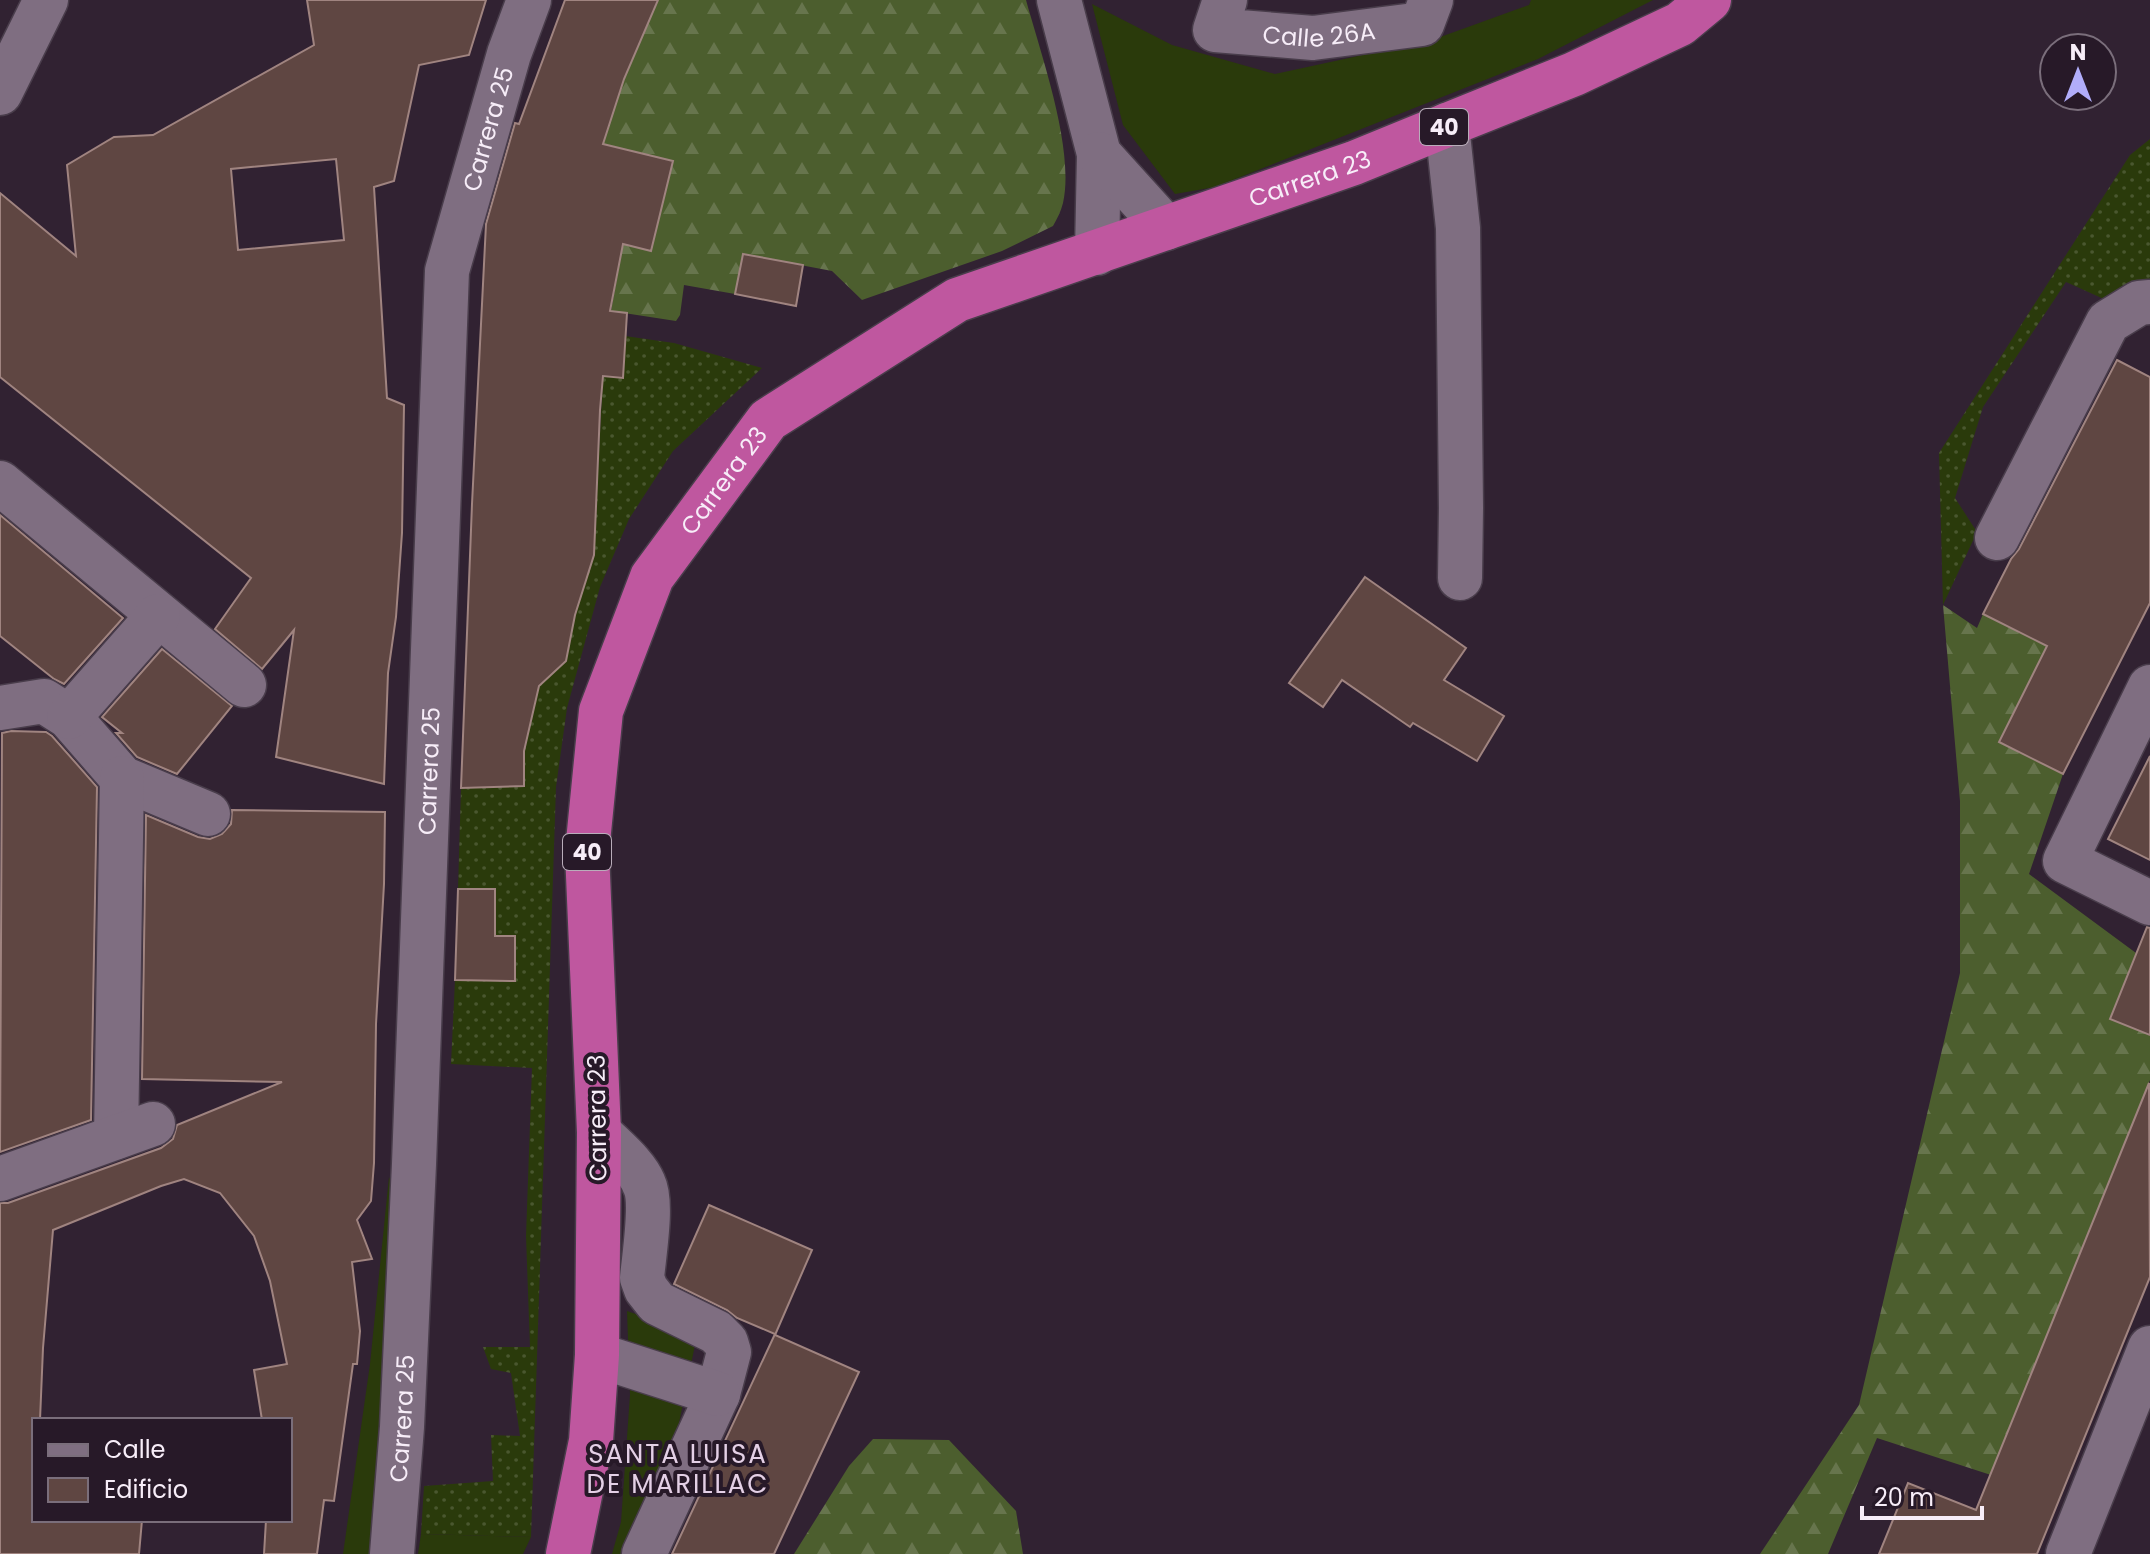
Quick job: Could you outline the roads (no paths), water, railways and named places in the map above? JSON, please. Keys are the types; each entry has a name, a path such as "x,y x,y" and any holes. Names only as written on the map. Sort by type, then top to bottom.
{"highway":[{"name":"Carrera 23","path":"568,1554 591,1441 597,1355 599,1132 587,852 601,711 652,577 768,420 957,300 1354,163 1574,74 1680,24 1709,0"}],"street":[{"path":"0,16 25,0"},
{"path":"0,93 46,0"},
{"name":"Carrera 25","path":"392,1554 402,1427 414,1164 447,271 509,54 529,0"},
{"path":"1059,0 1099,154 1097,253"},
{"name":"Calle 26A","path":"1220,15 1313,38 1427,12"},
{"path":"1447,125 1458,228 1460,578"},
{"path":"1099,154 1166,228"},
{"path":"1997,538 2108,322 2139,303 2150,302"},
{"path":"0,483 244,685"},
{"path":"69,717 158,616"},
{"path":"2150,687 2065,861 2150,903"},
{"path":"0,708 44,701 69,717 122,778 208,814"},
{"path":"0,1179 134,1130 122,778"},
{"path":"599,1132 637,1171 645,1184 648,1198 642,1278 646,1289 657,1303 716,1332 726,1342 729,1352 718,1394 644,1554"},
{"path":"2068,1554 2150,1348"},
{"path":"597,1355 718,1394"}],"district":[{"name":"SANTA LUISA DE MARILLAC","path":"678,1469"}]}
